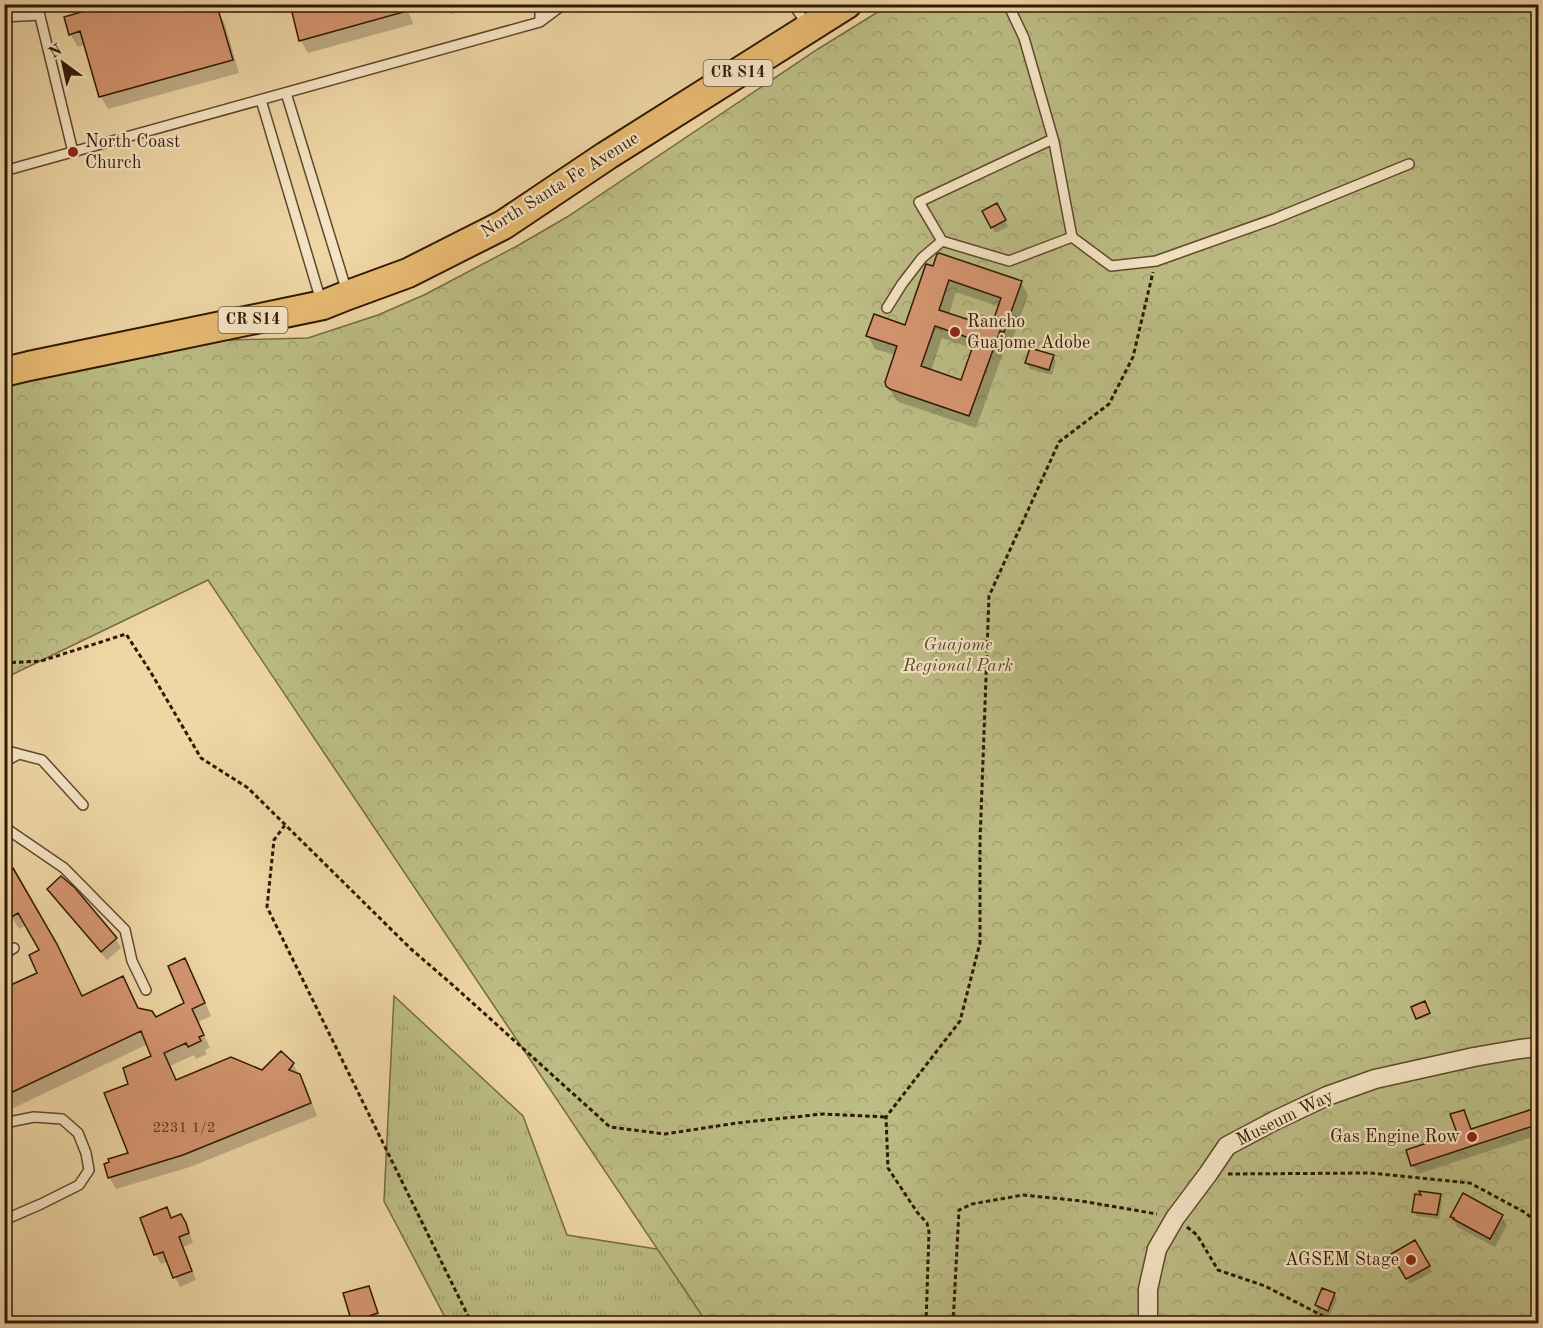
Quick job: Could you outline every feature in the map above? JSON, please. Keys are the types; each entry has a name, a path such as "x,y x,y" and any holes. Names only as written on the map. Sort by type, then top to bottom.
{"main road":[{"name":"North Santa Fe Avenue","path":"4,372 335,300 408,273 503,225 606,156 847,4"}],"street":[{"name":"Museum Way","path":"1148,1323 1148,1289 1157,1249 1175,1218 1227,1146 1327,1096 1375,1079 1425,1067 1539,1047"}],"lane":[{"path":"37,4 74,152"},
{"path":"540,4 540,22"},
{"path":"4,171 540,22 564,4"},
{"path":"793,4 809,28"},
{"path":"1008,4 1024,38 1053,139 1072,237 1111,266 1156,261 1274,219 1408,164"},
{"path":"4,17 40,15"},
{"path":"286,93 335,300"},
{"path":"261,100 335,300"},
{"path":"1053,139 920,202 942,241 1009,261 1072,237"},
{"path":"887,308 922,258 942,241"},
{"path":"4,750 42,760 83,805"},
{"path":"4,762 19,754"},
{"path":"4,827 64,868 125,930 132,961 146,990"},
{"path":"4,954 14,948"},
{"path":"4,1123 34,1117 62,1119 78,1133 87,1153 89,1170 79,1185 4,1220"}],"path":[{"path":"926,1323 929,1232 927,1223 916,1212 888,1168 886,1117 960,1021 980,943 980,842 989,596 1059,442 1109,404 1133,357 1156,261"},
{"path":"4,663 41,661 126,634 201,758 248,788 411,949 610,1127 665,1134 737,1123 823,1114 886,1117"},
{"path":"285,825 274,840 267,907 472,1323"},
{"path":"1208,1174 1370,1173 1470,1183 1526,1213 1539,1224"},
{"path":"953,1323 959,1210 972,1204 1023,1195 1081,1201 1175,1218 1197,1234 1218,1270 1265,1286 1333,1323"}],"green space":[{"name":"Guajome Regional Park","path":"889,5 1538,5 1538,1323 707,1323 208,580 5,678 5,371 156,342 308,338 378,315 424,295 567,217 818,49"},
{"path":"394,996 523,1116 567,1235 714,1258 899,1323 448,1323 384,1201"}],"building":[{"path":"108,4 191,4 212,10 218,9 233,60 99,97 80,31 69,35 64,17"},
{"path":"290,4 418,4 418,8 299,41"},
{"path":"997,203 1006,220 991,228 982,211"},
{"path":"937,254 1022,281 1004,332 1000,331 969,416 886,386 885,382 897,346 866,336 874,314 905,325 926,264 933,266","holes":["949,280 1001,298 991,327 939,310","935,326 975,340 961,380 921,366"]},
{"path":"1030,348 1054,355 1049,370 1025,363"},
{"path":"13,868 57,944 82,996 123,976 138,1008 152,1011 156,1017 184,1003 168,966 185,958 205,1003 192,1009 204,1035 199,1037 201,1041 188,1047 186,1043 164,1053 176,1080 231,1057 262,1070 281,1051 294,1063 289,1070 300,1074 311,1103 183,1155 108,1178 104,1164 109,1162 108,1159 128,1153 104,1093 128,1084 123,1068 151,1056 141,1031 4,1096 4,988 37,973 29,955 39,950 18,913 10,918 4,908 4,872"},
{"path":"61,876 75,888 117,938 101,952 47,889"},
{"path":"1425,1001 1430,1013 1416,1019 1411,1007"},
{"name":"Gas Engine Row","path":"1539,1107 1539,1124 1411,1166 1406,1150 1457,1133 1450,1114 1464,1110 1471,1129"},
{"path":"1419,1191 1441,1194 1437,1215 1412,1212 1415,1194 1421,1195"},
{"path":"1463,1193 1503,1215 1490,1239 1450,1217"},
{"path":"167,1207 171,1218 181,1214 189,1233 179,1237 192,1271 173,1278 163,1252 154,1255 140,1218"},
{"name":"AGSEM Stage","path":"1415,1240 1430,1266 1406,1279 1391,1254"},
{"path":"369,1286 378,1313 369,1316 371,1320 352,1323 343,1293"},
{"path":"1322,1288 1335,1293 1328,1311 1315,1305"}],"place":[{"name":"North Coast Church","path":"73,152"},
{"name":"Rancho Guajome Adobe","path":"955,332"},
{"name":"Gas Engine Row","path":"1472,1137"},
{"name":"AGSEM Stage","path":"1411,1260"}]}
